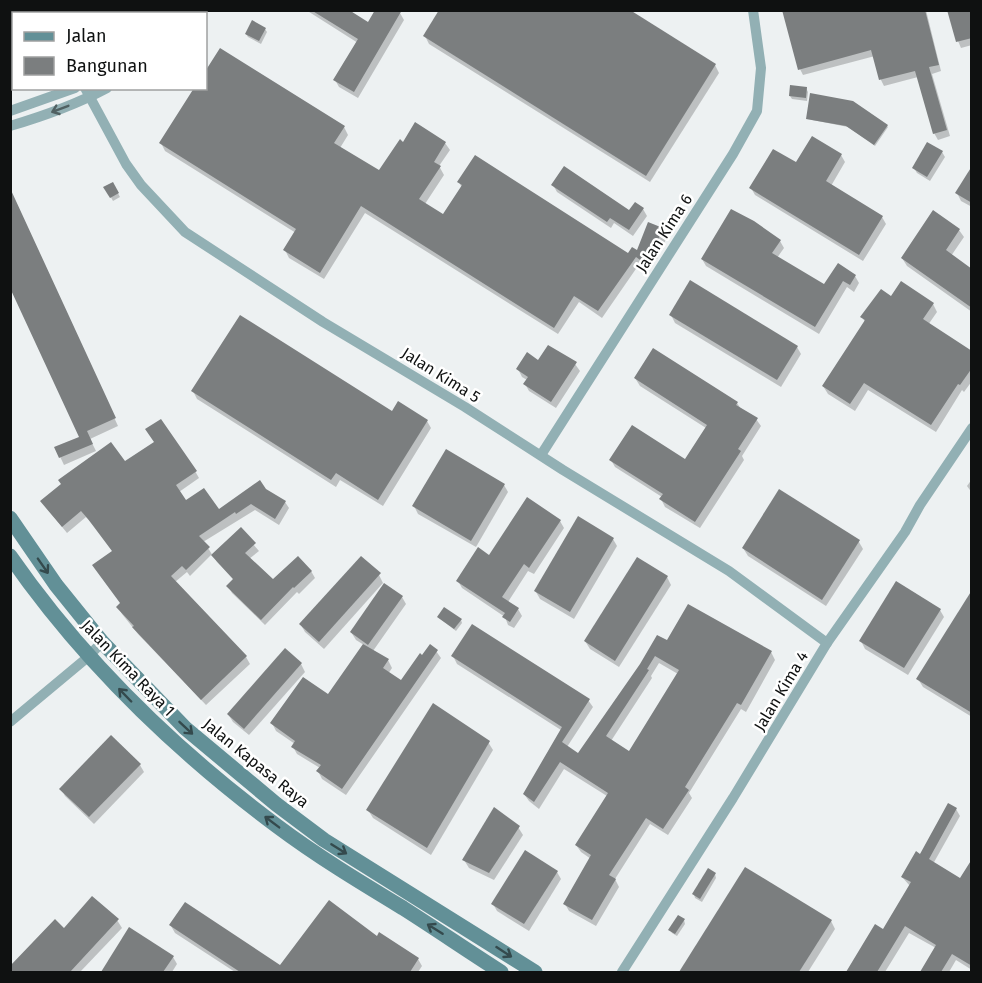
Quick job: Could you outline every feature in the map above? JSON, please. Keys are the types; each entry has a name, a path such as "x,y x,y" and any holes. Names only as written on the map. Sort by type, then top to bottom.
{"main road":[{"name":"Jalan Kapasa Raya","path":"10,518 56,585 102,642 185,728 276,804 324,840 535,972"},
{"name":"Jalan Kima Raya 1","path":"10,556 88,657 137,708 199,764 269,820 316,853 501,972"}],"street":[{"name":"Jalan Kima 6","path":"541,455 733,154 757,111 761,68 753,10"},
{"path":"10,111 69,90"},
{"name":"Jalan Kima 5","path":"87,93 136,178 170,219 185,232 323,322 396,364 729,571 827,643"},
{"path":"10,126 87,93"},
{"name":"Jalan Kima 4","path":"621,972 733,798 827,643 905,532 920,505 972,428"},
{"path":"10,722 88,657 102,642"}],"building":[{"path":"311,10 349,10 368,22 375,10 402,10 354,92 333,80 358,39"},
{"path":"439,10 630,10 716,64 646,176 423,36"},
{"path":"782,10 925,10 939,65 929,67 947,130 933,134 915,71 879,80 871,50 798,70"},
{"path":"947,10 972,10 972,38 956,42"},
{"path":"252,20 266,28 259,41 245,34"},
{"path":"220,48 345,126 334,143 379,170 400,139 403,142 415,122 446,142 434,162 441,166 419,199 443,214 462,185 457,182 475,155 628,253 632,247 637,250 648,222 663,228 653,253 651,252 643,262 636,257 598,311 574,296 554,328 361,206 320,273 283,250 296,229 159,143 193,90 207,90 207,68"},
{"path":"790,85 807,87 806,98 789,96"},
{"path":"810,93 853,101 888,125 874,145 846,126 806,119"},
{"path":"812,136 842,154 826,181 883,216 859,255 749,188 773,149 796,162"},
{"path":"927,142 943,151 927,177 912,168"},
{"path":"564,166 629,210 635,202 644,208 629,230 610,218 607,222 551,185"},
{"path":"972,166 972,203 955,193"},
{"path":"113,182 119,193 110,198 103,187"},
{"path":"10,188 116,418 87,431 93,444 59,458 54,447 79,437 10,288"},
{"path":"731,209 754,221 781,240 772,253 824,284 838,263 856,275 850,285 843,281 815,327 701,259"},
{"path":"933,210 960,229 946,250 972,269 972,308 901,258"},
{"path":"690,280 798,346 777,380 669,315"},
{"path":"901,281 934,303 923,319 972,351 972,368 960,385 958,384 931,425 864,383 850,404 822,386 865,320 860,317 881,289 891,296"},
{"path":"240,315 392,411 398,401 428,420 378,500 336,473 331,480 191,391"},
{"path":"548,345 577,362 551,402 523,384 528,377 516,369 527,352 538,360"},
{"path":"653,348 738,402 736,405 758,418 738,449 741,451 695,522 659,499 663,494 609,460 632,425 685,459 707,425 634,378"},
{"path":"161,419 197,471 176,485 186,500 204,488 219,509 260,480 266,489 286,501 275,519 251,504 236,514 235,512 199,536 210,547 186,570 182,566 171,576 247,656 201,700 116,607 120,603 92,565 112,551 88,519 81,511 62,527 40,501 61,484 58,480 111,442 125,461 154,442 145,429"},
{"path":"446,449 505,484 471,541 412,506"},
{"path":"779,489 860,540 822,600 742,548"},
{"path":"527,497 561,520 529,568 524,564 502,597 519,608 510,622 502,617 505,613 456,581 478,547 489,555"},
{"path":"578,516 614,538 570,612 534,591"},
{"path":"241,527 256,543 245,553 273,579 298,556 312,571 261,620 226,586 233,579 211,555"},
{"path":"361,556 381,573 319,642 299,624"},
{"path":"637,557 668,576 615,661 584,641"},
{"path":"896,581 941,609 904,668 859,641"},
{"path":"384,583 403,596 368,645 350,632"},
{"path":"972,590 972,713 916,679"},
{"path":"688,604 772,651 741,705 737,703 685,787 689,790 663,829 646,818 609,875 616,879 592,920 563,904 591,855 575,845 608,793 560,762 534,802 523,794 562,727 451,656 472,624 590,699 562,742 578,753 640,664 657,635 667,640","holes":["655,656 679,670 629,751 606,736 649,670 647,669"]},
{"path":"444,607 462,619 454,629 437,617"},
{"path":"363,644 389,659 383,668 401,680 420,653 422,655 430,644 438,650 342,789 316,771 321,765 291,747 295,741 270,723 303,677 328,694"},
{"path":"285,648 302,663 244,729 227,714"},
{"path":"433,703 490,741 427,848 366,810"},
{"path":"111,735 141,764 89,817 59,789"},
{"path":"948,803 957,808 929,859 960,878 972,859 972,966 952,954 941,972 920,972 936,945 905,926 877,972 846,972 875,924 883,929 911,882 901,877 916,851 920,854"},
{"path":"494,807 520,826 489,873 462,860"},
{"path":"525,850 558,871 524,924 491,904"},
{"path":"745,867 832,920 799,972 679,972"},
{"path":"708,868 716,873 700,899 692,894"},
{"path":"92,896 119,919 70,972 10,972 10,966 55,919 64,928"},
{"path":"329,900 377,936 379,932 419,958 410,972 240,972 169,925 185,902 280,965"},
{"path":"678,915 685,919 675,934 668,930"},
{"path":"129,927 174,956 163,972 101,972"}]}
